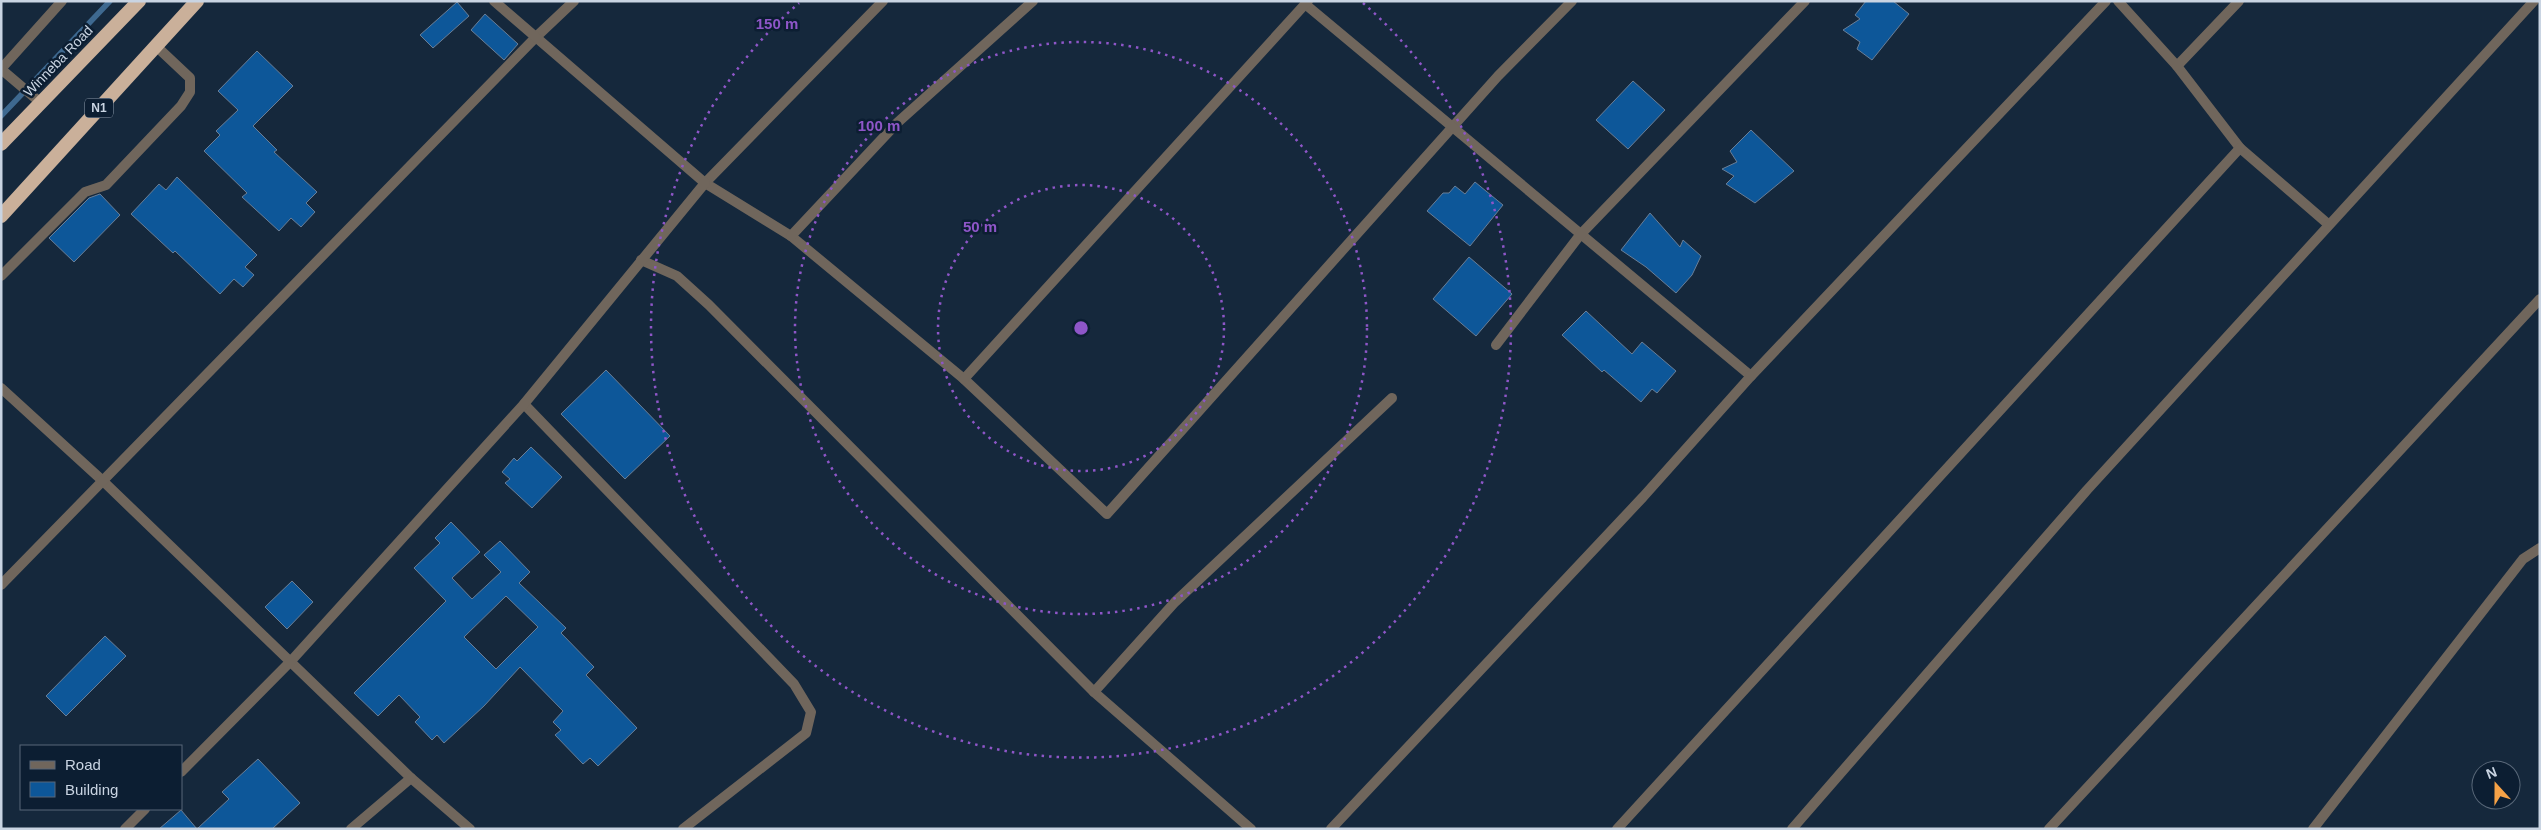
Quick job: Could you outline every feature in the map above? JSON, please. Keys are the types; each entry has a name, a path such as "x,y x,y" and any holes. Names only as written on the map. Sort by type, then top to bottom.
{"highway":[{"name":"N1","path":"1,216 198,1"},
{"name":"Winneba Road","path":"1,144 138,2"}],"street":[{"path":"41,103 1,69 62,1"},
{"path":"494,1 705,183 791,236 964,379 1107,514 1498,76 1572,1"},
{"path":"1,585 104,482 536,37 574,1"},
{"path":"182,771 291,661 524,404 705,183 883,1"},
{"path":"791,236 898,123 1033,1"},
{"path":"1496,345 1580,235 1805,1"},
{"path":"1331,829 1642,497 1751,376 2106,1"},
{"path":"2118,1 2177,66 2240,148 2328,224"},
{"path":"2177,66 2239,1"},
{"path":"1792,829 2087,490 2328,224 2534,1"},
{"path":"964,379 1306,3 1580,235 1751,376"},
{"path":"1,276 85,192 106,185 190,92 190,78 156,46"},
{"path":"1617,829 2240,148"},
{"path":"641,260 677,276 1094,692 1251,829"},
{"path":"2049,829 2540,299"},
{"path":"1,388 104,482 411,778 470,829"},
{"path":"1094,692 1175,602 1392,398"},
{"path":"524,404 794,684 811,712 806,733 683,829"},
{"path":"2313,829 2523,559 2540,548"},
{"path":"351,829 411,778"},
{"path":"125,829 144,810"}],"building":[{"path":"1866,1 1893,1 1909,14 1872,60 1857,49 1860,42 1843,30 1860,19 1855,15"},
{"path":"457,2 469,16 433,48 420,35"},
{"path":"485,14 518,44 504,60 471,30"},
{"path":"257,51 293,86 253,126 277,150 274,152 317,192 306,203 315,212 301,227 291,218 279,231 242,197 247,193 204,151 220,135 216,131 238,110 218,91"},
{"path":"1633,81 1665,110 1628,149 1596,120"},
{"path":"1751,130 1794,171 1755,203 1726,184 1734,176 1722,169 1737,162 1730,151"},
{"path":"177,177 257,255 245,267 254,275 243,287 234,279 220,294 175,251 173,253 131,214 159,184 166,190"},
{"path":"1475,182 1503,205 1470,246 1427,211 1443,193 1449,193 1455,186 1465,194"},
{"path":"100,194 120,215 74,262 49,238 89,198"},
{"path":"1650,213 1680,247 1683,240 1701,256 1692,275 1676,293 1646,267 1621,250"},
{"path":"1469,257 1512,294 1476,336 1433,299"},
{"path":"1586,311 1632,354 1642,342 1676,371 1657,393 1652,389 1641,402 1604,370 1602,372 1562,335"},
{"path":"606,370 670,436 625,479 561,414"},
{"path":"531,447 562,477 532,508 505,483 510,479 502,472 514,458 517,461"},
{"path":"451,522 480,552 452,578 472,599 501,572 484,555 500,541 530,572 519,583 566,628 561,633 594,667 586,675 637,728 598,766 590,758 583,764 555,735 561,730 553,722 563,711 520,667 484,706 444,743 437,735 432,740 415,722 420,717 399,695 378,716 354,693 446,601 414,568 440,543 435,538","holes":["506,596 538,627 496,669 464,637"]},
{"path":"292,581 313,602 287,629 265,607"},
{"path":"105,636 126,656 66,716 46,696"},
{"path":"258,759 300,803 272,829 197,829 229,799 222,792"},
{"path":"181,810 197,829 159,829"}],"waterway":[{"path":"1,116 110,1"}]}
